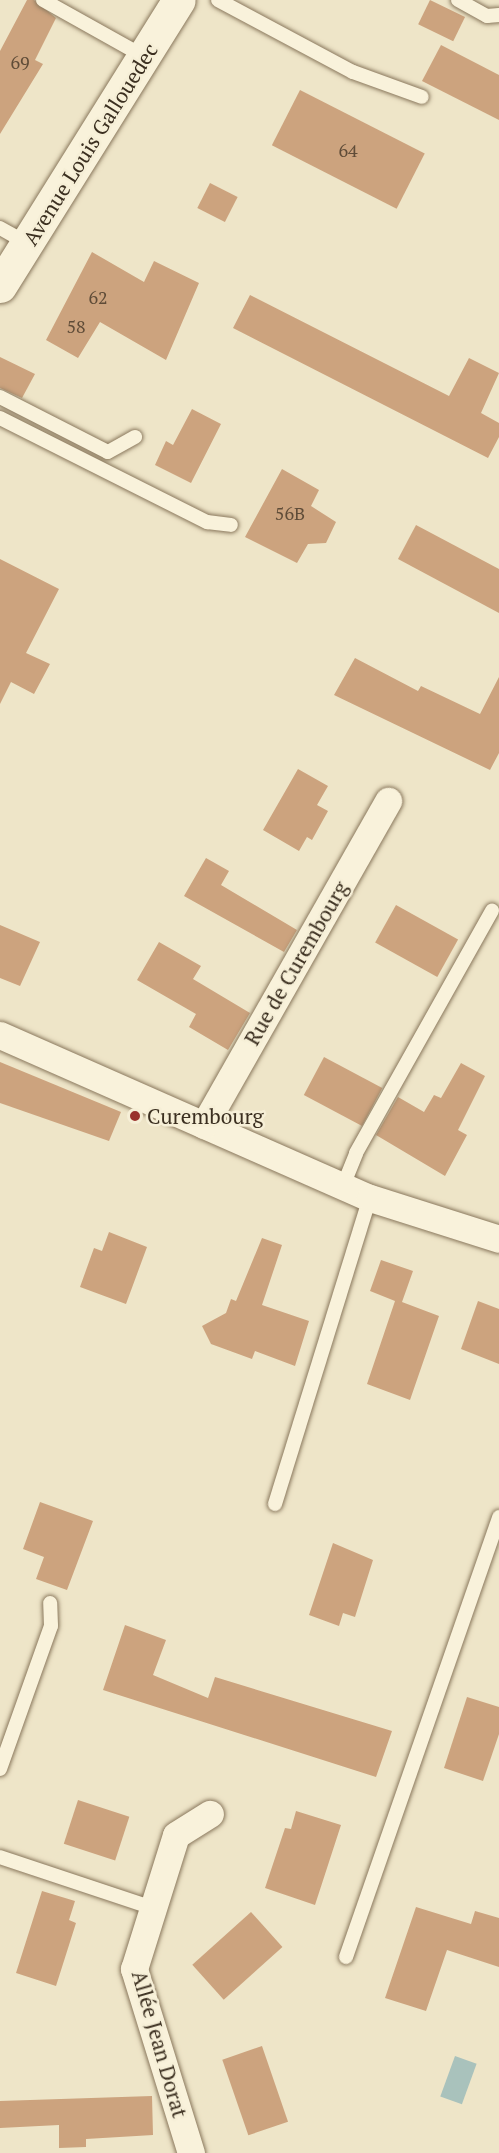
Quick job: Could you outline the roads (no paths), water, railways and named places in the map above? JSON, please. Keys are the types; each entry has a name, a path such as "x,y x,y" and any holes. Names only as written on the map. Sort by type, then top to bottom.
{"main road":[{"name":"Avenue Louis Gallouedec","path":"0,286 29,244 179,0"}],"street":[{"name":"Rue de Curembourg","path":"204,1125 388,801"},
{"path":"0,1035 370,1198 499,1239"},
{"name":"Allée Jean Dorat","path":"191,2153 134,1969 176,1835 210,1814"}],"lane":[{"path":"43,0 145,57"},
{"path":"218,0 353,72 422,97"},
{"path":"458,0 487,16 499,15"},
{"path":"0,228 29,244"},
{"path":"0,397 108,452 135,436"},
{"path":"0,418 207,522 231,525"},
{"path":"343,1186 356,1153 492,911"},
{"path":"275,1504 370,1198"},
{"path":"346,1957 499,1517"},
{"path":"0,1769 51,1626 50,1603"},
{"path":"0,1857 153,1908"}],"water":[{"path":"455,2056 477,2064 462,2104 440,2096"}],"place":[{"name":"Curembourg","path":"135,1116"}]}
